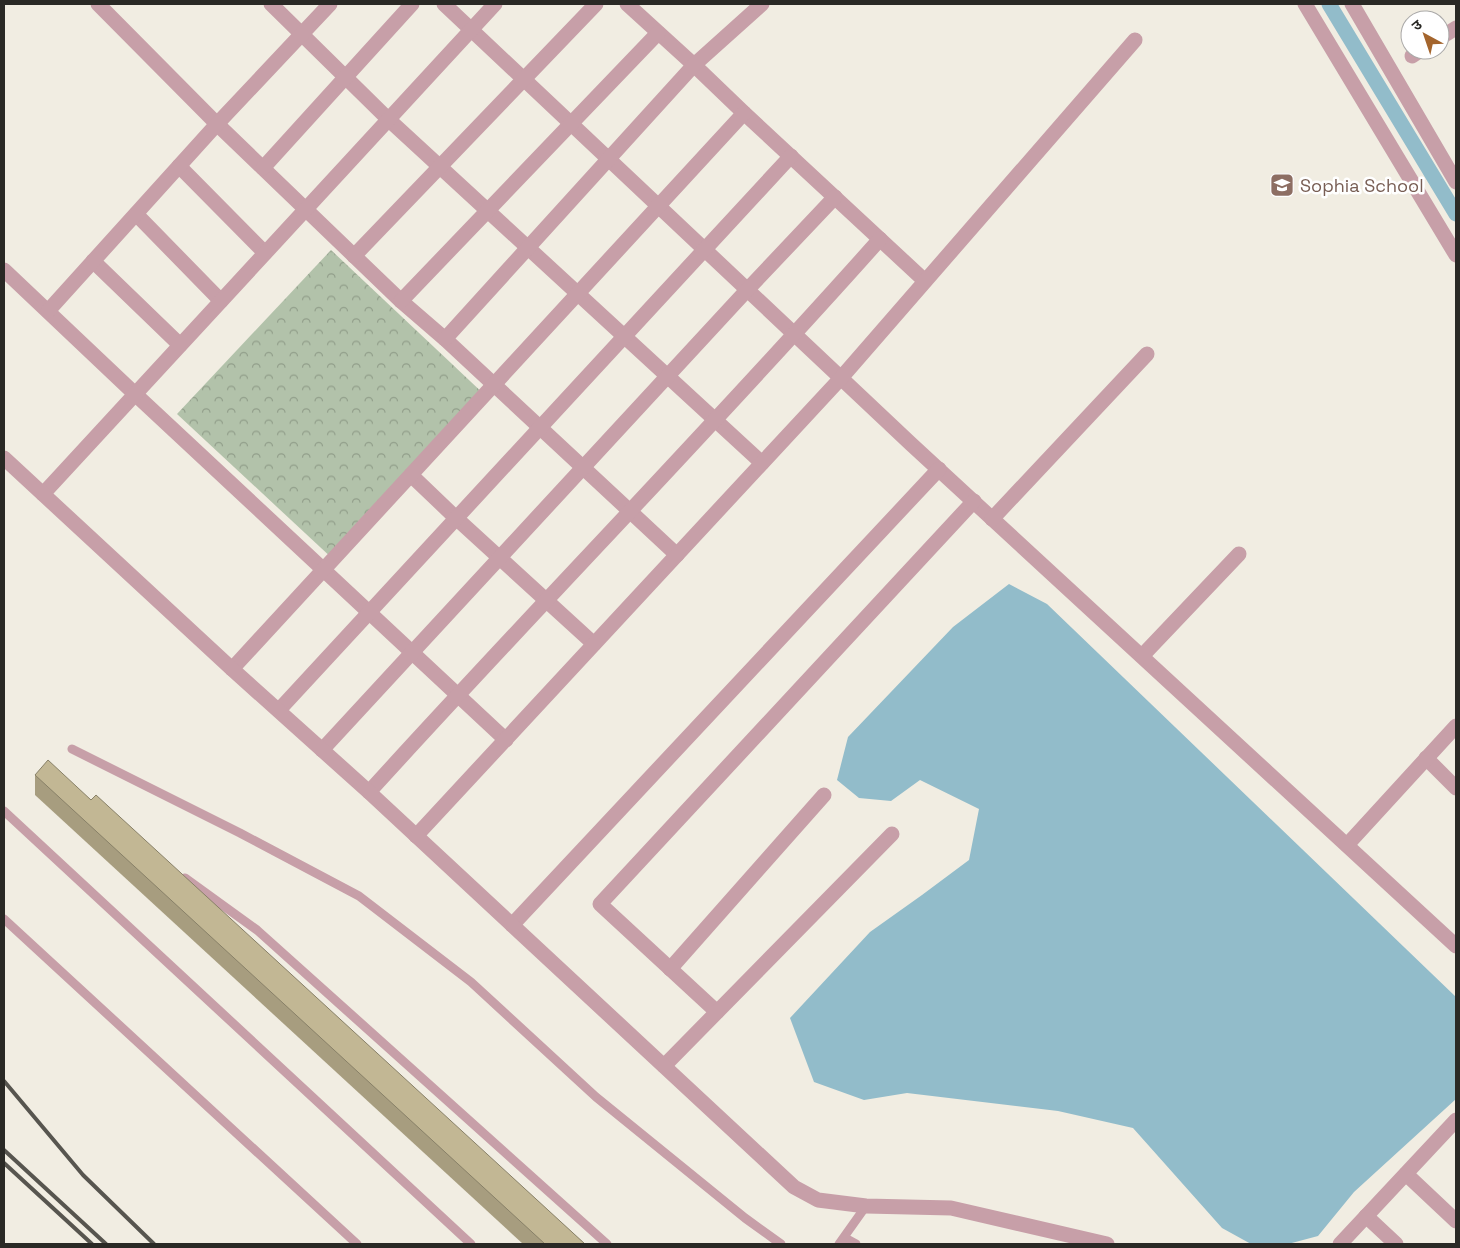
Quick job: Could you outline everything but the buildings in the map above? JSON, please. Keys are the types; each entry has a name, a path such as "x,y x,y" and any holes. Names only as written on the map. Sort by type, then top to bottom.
{"street":[{"path":"98,4 217,124 401,301 494,384 677,555"},
{"path":"271,4 388,119 762,463"},
{"path":"48,311 217,124 330,4"},
{"path":"263,168 412,4"},
{"path":"444,4 992,519 1456,946"},
{"path":"43,494 495,4"},
{"path":"354,256 596,4"},
{"path":"627,4 925,281"},
{"path":"445,339 694,65 762,4"},
{"path":"1305,4 1456,255"},
{"path":"1352,4 1456,182"},
{"path":"401,301 658,33"},
{"path":"416,836 841,378 1135,40"},
{"path":"232,669 744,113"},
{"path":"279,710 791,156"},
{"path":"179,166 265,253"},
{"path":"322,750 667,376 835,198"},
{"path":"136,214 222,301"},
{"path":"369,792 457,695 716,421 880,239"},
{"path":"94,261 180,346"},
{"path":"4,270 506,740"},
{"path":"992,519 1147,354"},
{"path":"4,458 232,669 369,792 794,1187 818,1200 866,1206 951,1208 1107,1244"},
{"path":"512,925 939,469"},
{"path":"411,474 456,518 594,644"},
{"path":"717,1012 600,904 974,501"},
{"path":"1142,656 1239,554"},
{"path":"1346,844 1456,726"},
{"path":"1426,758 1456,788"},
{"path":"670,969 824,795"},
{"path":"664,1066 892,834"},
{"path":"1340,1244 1456,1120"},
{"path":"1406,1174 1456,1221"},
{"path":"1366,1216 1396,1244"}],"lane":[{"path":"72,749 240,833 360,896 470,982 596,1097 745,1218 781,1244"},
{"path":"4,811 471,1244"},
{"path":"174,870 257,930 607,1244"},
{"path":"4,919 356,1244"},
{"path":"856,1244 842,1241 866,1206"}],"green space":[{"path":"331,250 487,397 334,560 177,414"}],"water":[{"path":"1009,584 1047,604 1456,997 1456,1099 1354,1192 1318,1236 1288,1244 1251,1244 1222,1228 1133,1128 1058,1111 907,1093 864,1100 814,1082 790,1018 870,932 969,860 979,809 920,780 891,801 859,798 837,780 848,737 953,627"}],"waterway":[{"path":"1329,4 1456,214"}],"railway":[{"path":"4,1081 83,1175 154,1244"},
{"path":"4,1150 106,1244"},
{"path":"4,1163 92,1244"}],"place":[{"name":"Sophia School","path":"1282,185"}]}
